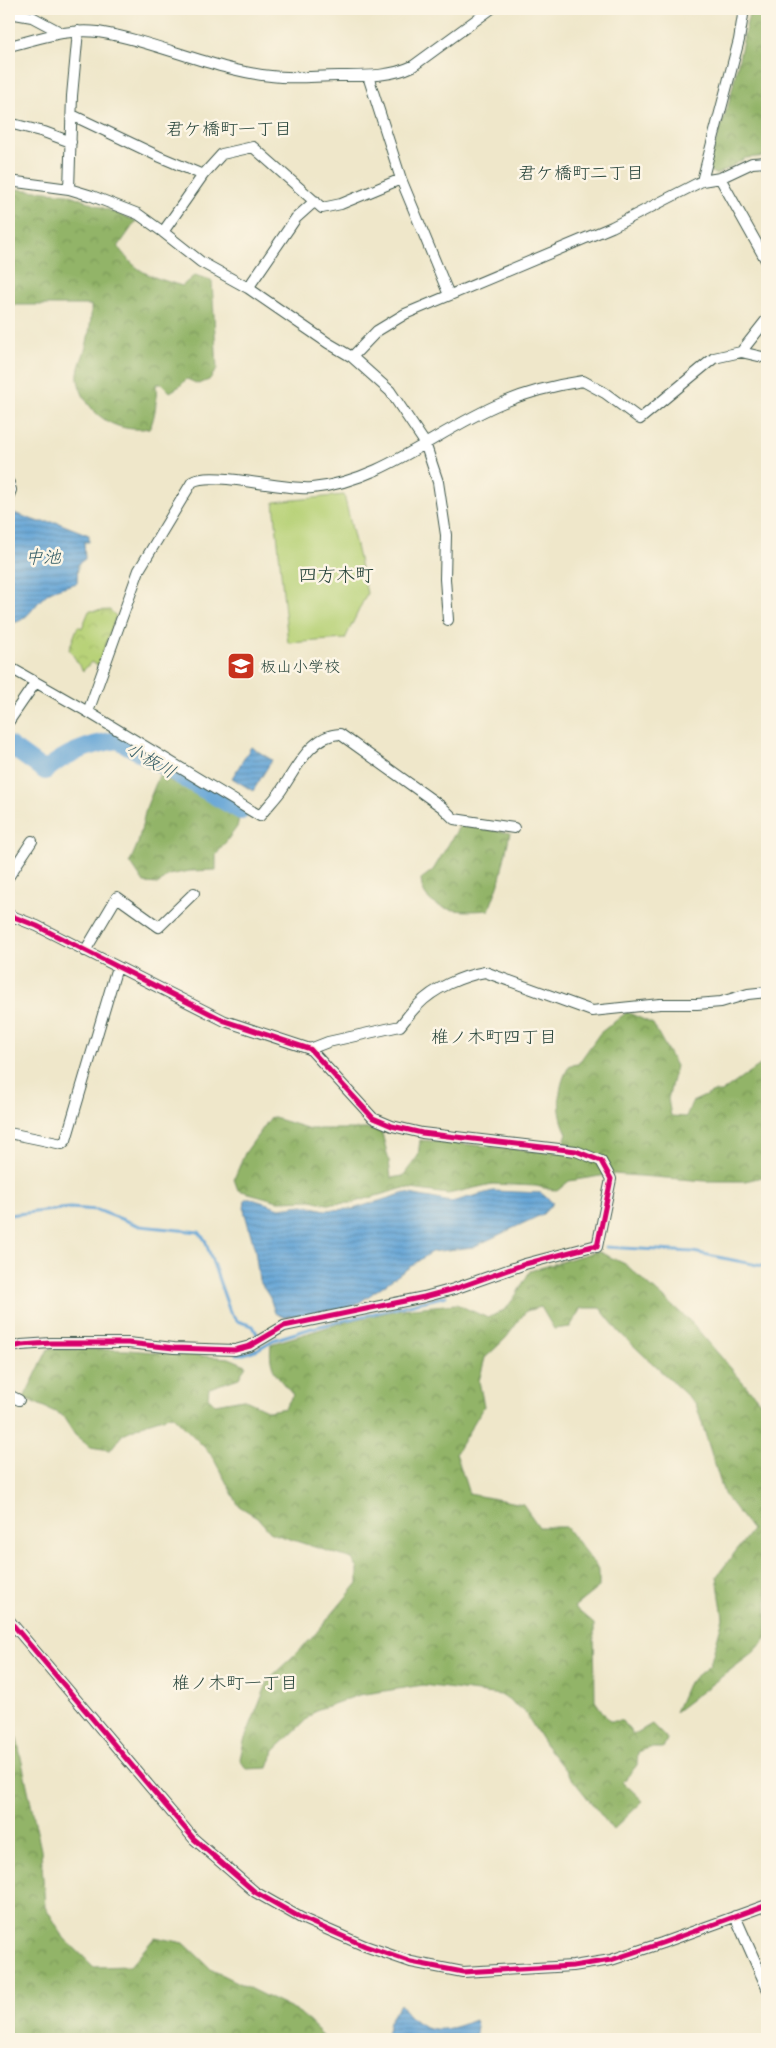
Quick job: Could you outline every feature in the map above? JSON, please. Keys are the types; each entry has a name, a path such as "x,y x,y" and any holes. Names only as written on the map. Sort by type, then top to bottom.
{"street":[{"path":"9,46 62,33 78,31 98,32 160,47 217,65 270,76 368,76 400,72 413,66 491,9"},
{"path":"702,181 740,40 744,9"},
{"path":"9,13 32,17 62,33"},
{"path":"69,189 78,31"},
{"path":"368,76 401,179 449,295"},
{"path":"72,115 203,175"},
{"path":"9,123 44,132 71,142"},
{"path":"163,232 203,175 222,154 252,147 322,208 341,204 401,179"},
{"path":"352,357 377,331 391,322 449,295 612,227 702,181 720,178 752,163 767,162"},
{"path":"720,178 767,262"},
{"path":"9,181 69,189 138,214 201,262 248,288 328,343 352,357 390,391 425,443 438,482 446,535 445,579 448,620"},
{"path":"248,288 296,218 314,202"},
{"path":"741,352 767,319"},
{"path":"88,712 140,570 192,482 197,479 213,478 279,487 312,488 363,476 403,457 425,443 502,403 583,380 605,393 640,419 714,358 741,352 767,358"},
{"path":"9,483 11,490 9,495"},
{"path":"9,667 88,712 260,816 301,759 314,746 330,735 340,734 427,796 454,819 514,828"},
{"path":"9,721 35,682"},
{"path":"9,876 32,841"},
{"path":"85,951 117,897 159,928 194,893"},
{"path":"9,915 37,926 225,1022 310,1049 373,1118 392,1126 422,1133 576,1151 601,1161 612,1179 598,1247 593,1246 526,1264 454,1289 284,1326 250,1346 235,1350 174,1348 118,1343 21,1344 9,1348"},
{"path":"9,1132 62,1144 66,1140 117,967"},
{"path":"310,1049 328,1042 400,1026 417,1005 429,996 472,974 485,972 592,1011 660,1004 721,1002 748,994 767,992"},
{"path":"9,1395 20,1400"},
{"path":"9,1620 194,1839 256,1892 301,1918 365,1946 411,1962 463,1972 550,1968 611,1960 662,1944 767,1905"},
{"path":"735,1916 767,1988"}],"green space":[{"path":"750,9 767,9 767,156 746,158 716,175 710,171 710,161 730,99"},
{"path":"16,189 68,194 136,221 118,247 132,264 153,277 182,286 195,275 212,281 217,369 209,380 198,384 187,379 170,392 162,384 156,384 156,406 150,428 130,429 111,423 95,412 83,395 78,382 78,373 88,337 91,305 9,305 9,225 15,223 13,201"},
{"path":"344,495 367,593 345,639 288,643 274,502"},
{"path":"110,610 116,616 98,665 91,662 83,671 69,649 78,626 82,628 89,611"},
{"path":"162,768 240,814 237,827 216,855 216,870 190,871 168,875 159,884 144,883 130,862 138,843 146,808"},
{"path":"460,825 510,833 499,883 489,910 457,910 436,905 423,890 421,879 433,870"},
{"path":"627,1012 653,1024 676,1066 668,1099 671,1116 686,1117 692,1102 714,1092 722,1092 767,1060 767,1176 745,1181 706,1181 613,1174 569,1181 557,1191 536,1186 492,1184 448,1194 404,1188 351,1203 327,1204 312,1200 278,1201 238,1190 234,1179 245,1153 271,1117 310,1129 381,1129 391,1178 403,1176 418,1156 420,1140 548,1152 564,1142 567,1133 561,1117 560,1090 570,1065 578,1064 600,1033"},
{"path":"597,1251 625,1264 690,1321 767,1410 767,1638 753,1653 675,1712 687,1684 710,1665 723,1618 717,1576 752,1530 724,1494 696,1404 620,1333 600,1308 581,1308 570,1327 554,1329 541,1307 526,1311 506,1338 485,1358 479,1381 484,1406 456,1453 469,1494 523,1504 539,1527 566,1527 599,1570 599,1587 574,1607 594,1624 595,1701 609,1721 623,1721 633,1735 652,1724 667,1739 663,1748 649,1748 638,1752 637,1765 623,1782 643,1801 613,1830 546,1746 524,1711 501,1695 423,1685 359,1695 316,1710 274,1751 268,1768 246,1769 240,1759 244,1741 269,1679 311,1639 358,1583 358,1569 352,1559 271,1533 257,1517 239,1506 211,1454 172,1415 147,1423 123,1434 110,1450 90,1447 75,1435 62,1415 24,1398 48,1349 128,1350 229,1358 246,1365 239,1378 209,1388 208,1397 215,1404 243,1399 269,1411 285,1408 293,1395 272,1367 271,1344 345,1322 402,1309 456,1304 488,1318 506,1309 530,1271"},
{"path":"9,1702 41,1850 45,1906 64,1938 94,1967 130,1966 155,1937 184,1943 212,1970 300,2013 327,2039 9,2039"}],"water":[{"name":"中池","path":"14,513 39,522 56,522 89,535 89,542 84,542 85,559 78,564 77,583 50,592 21,620 9,623 9,529"},
{"path":"251,747 272,760 253,791 232,778"},
{"path":"493,1191 541,1193 553,1203 543,1214 473,1247 431,1252 353,1307 283,1317 275,1313 270,1298 259,1280 255,1250 244,1210 245,1199 252,1199 280,1208 303,1205 326,1210 353,1209 405,1193 451,1202"},
{"path":"400,2004 416,2022 433,2029 443,2029 475,2020 477,2026 475,2039 385,2039 389,2022"}],"waterway":[{"name":"小板川","path":"9,745 45,771 61,759 79,750 118,740 241,811"},
{"path":"9,1215 70,1208 97,1210 140,1226 199,1232 205,1240 230,1312 237,1321 253,1326 258,1336"},
{"path":"606,1247 693,1252 767,1267"},
{"path":"236,1354 244,1354 258,1349 273,1340 312,1328 446,1296"}],"cycle path":[{"path":"9,915 37,926 225,1021 310,1049 373,1118 392,1126 422,1133 576,1151 601,1161 611,1179 597,1247 593,1246 525,1264 454,1289 284,1326 250,1346 235,1350 174,1348 128,1343 51,1343 21,1345 9,1348"},
{"path":"9,1620 194,1839 255,1892 301,1918 365,1946 411,1962 463,1972 573,1966 611,1960 767,1905"}],"place":[{"name":"板山小学校","path":"241,666"}],"district":[{"name":"君ケ橋町一丁目","path":"229,129"},
{"name":"君ケ橋町二丁目","path":"581,173"},
{"name":"四方木町","path":"336,574"},
{"name":"椎ノ木町四丁目","path":"494,1037"},
{"name":"椎ノ木町一丁目","path":"235,1683"}]}
